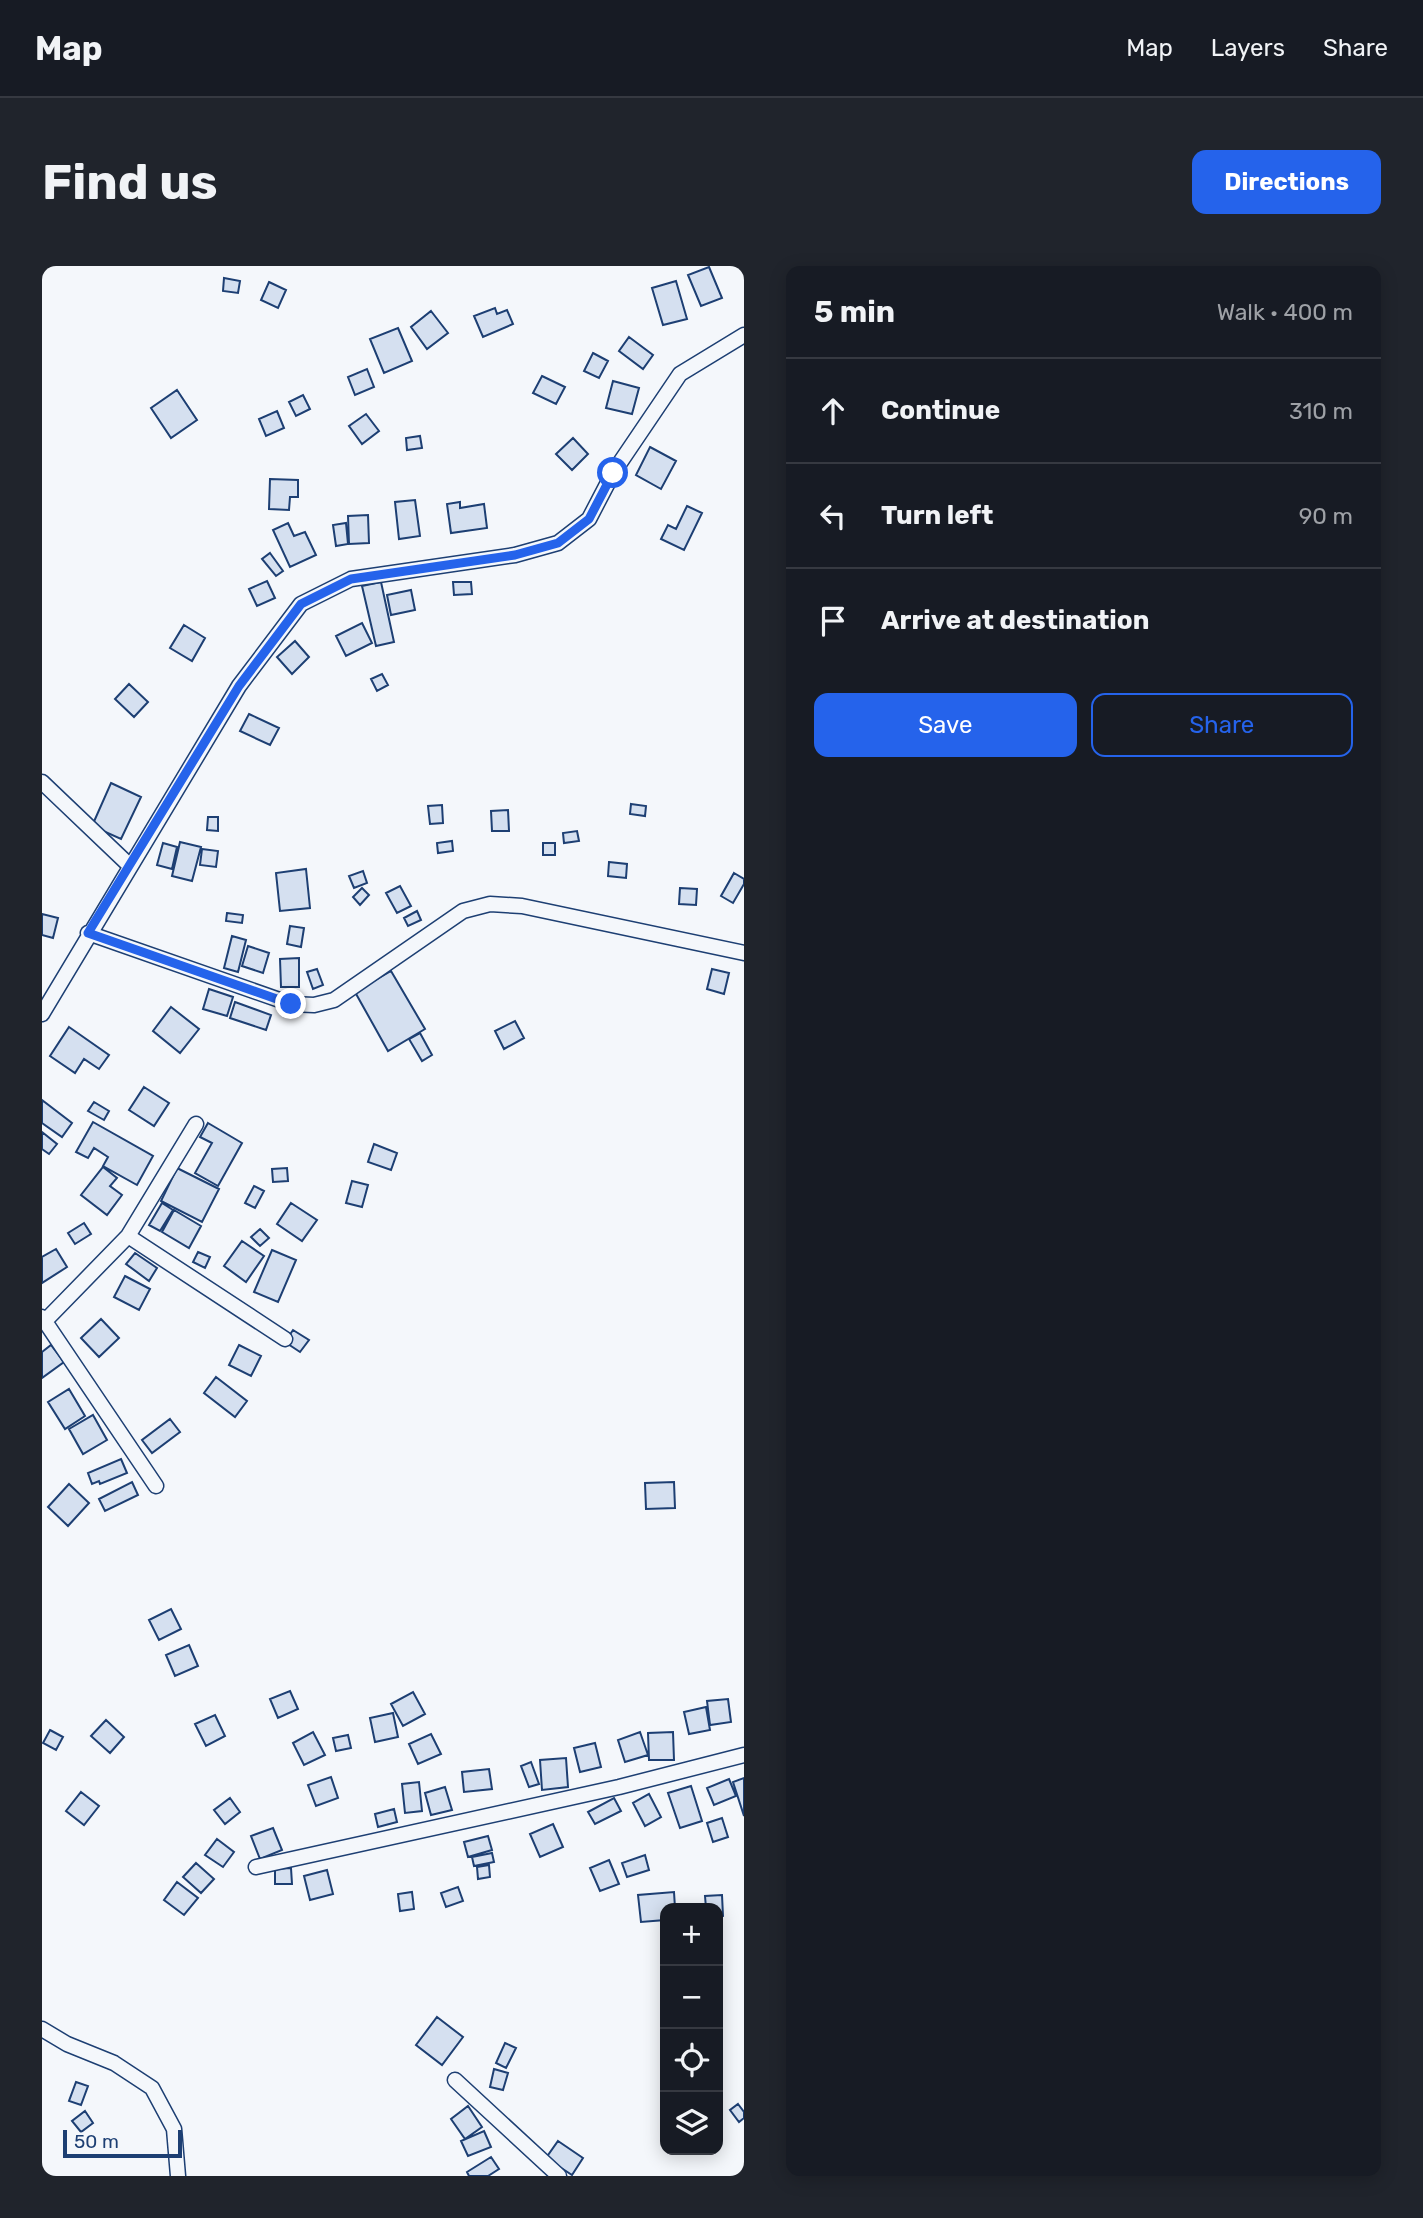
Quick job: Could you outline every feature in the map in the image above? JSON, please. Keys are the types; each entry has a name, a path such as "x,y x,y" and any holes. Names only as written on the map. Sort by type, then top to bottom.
{"street":[{"path":"42,1014 88,933 239,686 301,604 351,579 515,555 558,543 589,519 613,473 680,374 744,335"},
{"path":"42,782 129,865"},
{"path":"88,933 291,1004 314,1005 334,1000 463,911 490,904 522,906 744,953"},
{"path":"156,1486 44,1319 128,1236 197,1124"},
{"path":"128,1236 285,1339"},
{"path":"256,1867 620,1787 744,1755"},
{"path":"42,2029 67,2044 114,2063 152,2088 174,2129 178,2176"},
{"path":"455,2080 559,2176"}],"building":[{"path":"709,267 722,298 701,306 688,275"},
{"path":"224,278 240,281 238,293 223,291"},
{"path":"676,281 687,319 663,325 652,288"},
{"path":"269,282 286,290 278,308 261,300"},
{"path":"495,308 497,314 507,310 513,324 483,337 474,316"},
{"path":"431,311 448,333 427,349 411,327"},
{"path":"398,328 412,361 384,373 370,339"},
{"path":"629,337 653,355 643,369 619,351"},
{"path":"593,353 608,361 599,378 584,371"},
{"path":"367,369 374,387 355,395 348,377"},
{"path":"542,376 565,387 556,404 533,393"},
{"path":"613,381 639,388 632,414 606,408"},
{"path":"177,390 197,420 171,438 151,408"},
{"path":"303,395 310,409 296,416 289,402"},
{"path":"277,411 284,428 266,436 259,419"},
{"path":"366,414 379,431 362,444 349,426"},
{"path":"420,436 422,448 407,450 406,438"},
{"path":"573,438 588,454 572,470 556,454"},
{"path":"650,447 676,461 661,489 636,475"},
{"path":"270,479 298,480 298,497 290,497 289,510 269,509"},
{"path":"415,500 420,536 399,539 395,502"},
{"path":"460,502 460,508 484,504 487,528 451,533 447,504"},
{"path":"687,506 702,513 684,550 661,539 668,525 676,529"},
{"path":"368,515 369,543 349,544 348,516"},
{"path":"288,523 294,536 305,532 316,555 290,567 273,530"},
{"path":"346,523 348,544 336,546 333,525"},
{"path":"270,553 283,571 276,576 262,559"},
{"path":"267,581 275,598 257,606 249,589"},
{"path":"381,582 394,642 376,646 362,586"},
{"path":"453,582 471,582 472,594 454,595"},
{"path":"411,590 415,610 391,615 387,595"},
{"path":"362,623 372,643 346,656 336,636"},
{"path":"184,625 205,638 192,661 170,648"},
{"path":"295,641 309,657 292,674 277,657"},
{"path":"382,674 388,685 377,691 371,679"},
{"path":"129,684 148,702 134,717 115,699"},
{"path":"249,714 279,728 270,745 240,731"},
{"path":"111,783 141,797 121,839 92,826"},
{"path":"631,804 646,806 645,816 630,814"},
{"path":"442,805 443,823 430,824 428,806"},
{"path":"508,810 509,831 492,831 491,811"},
{"path":"208,817 218,817 218,831 207,830"},
{"path":"577,831 579,841 564,843 563,833"},
{"path":"452,841 453,851 438,853 437,843"},
{"path":"180,842 201,847 192,881 172,876"},
{"path":"163,843 177,847 172,869 157,865"},
{"path":"543,843 555,843 555,855 543,855"},
{"path":"202,849 218,851 216,867 200,865"},
{"path":"609,862 627,864 626,878 608,876"},
{"path":"306,869 310,908 280,911 276,873"},
{"path":"363,871 367,883 354,888 349,876"},
{"path":"734,873 744,879 744,884 733,903 721,896"},
{"path":"400,886 411,906 397,913 386,893"},
{"path":"362,888 369,895 360,905 353,897"},
{"path":"680,888 697,889 696,905 679,904"},
{"path":"417,911 421,920 408,926 404,918"},
{"path":"227,913 243,915 242,923 226,921"},
{"path":"42,914 58,918 53,938 42,935"},
{"path":"290,926 304,928 301,947 287,944"},
{"path":"232,936 246,940 238,972 224,968"},
{"path":"248,946 269,953 263,973 242,966"},
{"path":"299,958 299,987 281,987 280,959"},
{"path":"317,969 323,985 313,989 307,972"},
{"path":"712,969 729,973 724,994 707,989"},
{"path":"391,971 425,1029 388,1051 355,992"},
{"path":"209,989 233,997 227,1016 203,1009"},
{"path":"235,1002 271,1015 266,1030 230,1018"},
{"path":"171,1007 199,1029 180,1053 153,1031"},
{"path":"515,1021 524,1038 504,1049 495,1031"},
{"path":"69,1027 109,1055 99,1069 84,1059 75,1073 50,1056"},
{"path":"420,1033 432,1055 422,1061 409,1039"},
{"path":"144,1087 169,1103 154,1126 129,1110"},
{"path":"42,1100 72,1123 62,1137 42,1123"},
{"path":"94,1102 109,1111 104,1120 88,1111"},
{"path":"93,1122 153,1156 137,1185 103,1166 108,1157 94,1148 88,1158 76,1152"},
{"path":"208,1123 242,1143 218,1186 195,1173 212,1143 200,1137"},
{"path":"42,1132 57,1144 49,1154 42,1149"},
{"path":"374,1144 397,1153 391,1170 368,1162"},
{"path":"103,1167 117,1178 110,1186 122,1195 107,1215 81,1195"},
{"path":"177,1168 219,1189 202,1222 161,1201"},
{"path":"287,1168 288,1181 273,1182 272,1169"},
{"path":"352,1181 368,1185 362,1207 346,1203"},
{"path":"254,1186 264,1191 255,1208 245,1203"},
{"path":"162,1203 173,1210 160,1231 149,1225"},
{"path":"291,1203 317,1220 302,1241 277,1224"},
{"path":"174,1210 201,1226 189,1248 162,1232"},
{"path":"84,1223 91,1234 75,1244 68,1233"},
{"path":"260,1229 269,1238 260,1246 251,1237"},
{"path":"242,1241 264,1256 246,1282 224,1266"},
{"path":"56,1249 67,1267 42,1283 42,1257"},
{"path":"272,1250 296,1260 278,1302 254,1292"},
{"path":"198,1252 210,1257 205,1268 193,1262"},
{"path":"135,1253 157,1268 149,1281 126,1264"},
{"path":"125,1276 150,1289 139,1310 114,1297"},
{"path":"101,1319 119,1338 99,1357 81,1338"},
{"path":"293,1330 309,1340 300,1352 285,1342"},
{"path":"51,1345 64,1362 42,1378 42,1352"},
{"path":"239,1345 261,1356 251,1376 229,1365"},
{"path":"216,1377 247,1401 235,1417 204,1393"},
{"path":"69,1389 85,1416 65,1429 48,1402"},
{"path":"93,1415 107,1440 83,1454 69,1429"},
{"path":"170,1419 180,1432 152,1453 142,1440"},
{"path":"121,1459 127,1473 100,1484 99,1481 92,1484 88,1473"},
{"path":"132,1482 138,1495 105,1511 99,1499"},
{"path":"674,1482 675,1508 646,1509 645,1483"},
{"path":"69,1484 89,1503 68,1526 48,1507"},
{"path":"171,1609 181,1629 159,1640 149,1620"},
{"path":"189,1645 198,1666 175,1676 166,1655"},
{"path":"290,1691 298,1709 278,1718 270,1699"},
{"path":"413,1692 425,1714 403,1726 391,1704"},
{"path":"728,1699 731,1722 710,1725 707,1701"},
{"path":"706,1707 710,1730 689,1734 684,1712"},
{"path":"393,1713 398,1737 375,1742 370,1718"},
{"path":"215,1715 225,1736 206,1746 195,1724"},
{"path":"106,1720 124,1737 110,1753 91,1736"},
{"path":"50,1730 63,1737 56,1750 43,1743"},
{"path":"313,1732 325,1755 304,1765 293,1743"},
{"path":"640,1732 648,1755 625,1762 618,1740"},
{"path":"673,1732 674,1760 649,1760 648,1733"},
{"path":"431,1734 441,1754 418,1764 409,1744"},
{"path":"348,1735 351,1748 336,1751 333,1738"},
{"path":"595,1743 601,1767 580,1772 574,1748"},
{"path":"566,1758 568,1787 542,1790 540,1760"},
{"path":"531,1762 539,1784 529,1787 521,1766"},
{"path":"489,1769 492,1789 464,1792 462,1772"},
{"path":"331,1777 338,1798 316,1806 308,1785"},
{"path":"744,1778 744,1816 733,1782"},
{"path":"729,1779 736,1796 714,1805 707,1788"},
{"path":"419,1782 422,1811 405,1813 402,1784"},
{"path":"691,1786 702,1821 680,1828 668,1793"},
{"path":"445,1787 452,1810 431,1815 425,1793"},
{"path":"81,1792 99,1806 84,1825 66,1811"},
{"path":"649,1794 661,1817 645,1826 633,1803"},
{"path":"230,1798 240,1812 225,1824 214,1810"},
{"path":"614,1798 621,1811 595,1824 588,1812"},
{"path":"394,1809 397,1822 378,1827 375,1814"},
{"path":"722,1818 728,1837 713,1842 707,1823"},
{"path":"553,1824 563,1847 540,1857 530,1834"},
{"path":"273,1828 282,1850 260,1859 251,1836"},
{"path":"488,1836 492,1850 468,1857 464,1842"},
{"path":"217,1839 234,1852 223,1867 205,1855"},
{"path":"492,1853 494,1862 474,1866 472,1857"},
{"path":"645,1855 649,1870 627,1877 622,1863"},
{"path":"609,1860 619,1884 600,1891 590,1868"},
{"path":"196,1863 214,1879 201,1893 183,1877"},
{"path":"489,1865 490,1877 478,1879 477,1867"},
{"path":"291,1868 292,1884 275,1884 275,1869"},
{"path":"327,1870 333,1894 310,1900 304,1876"},
{"path":"177,1882 198,1898 184,1915 164,1900"},
{"path":"458,1887 463,1901 446,1907 441,1893"},
{"path":"412,1892 414,1909 400,1911 398,1894"},
{"path":"674,1892 675,1903 660,1903 660,1920 641,1922 638,1895"},
{"path":"722,1895 722,1903 706,1903 705,1896"},
{"path":"437,2017 463,2037 442,2065 416,2045"},
{"path":"505,2043 516,2048 506,2068 496,2063"},
{"path":"494,2069 508,2073 503,2090 490,2087"},
{"path":"76,2082 88,2086 81,2105 69,2101"},
{"path":"738,2104 744,2112 744,2118 739,2122 730,2110"},
{"path":"468,2106 482,2127 465,2139 451,2119"},
{"path":"85,2111 93,2123 81,2132 72,2121"},
{"path":"484,2131 491,2147 468,2156 461,2141"},
{"path":"558,2141 583,2158 572,2175 546,2158"},
{"path":"491,2157 499,2169 488,2176 469,2176 467,2172"}],"route":[{"path":"291,1004 88,933 239,686 301,604 351,579 515,555 558,543 589,519 613,473"}]}
